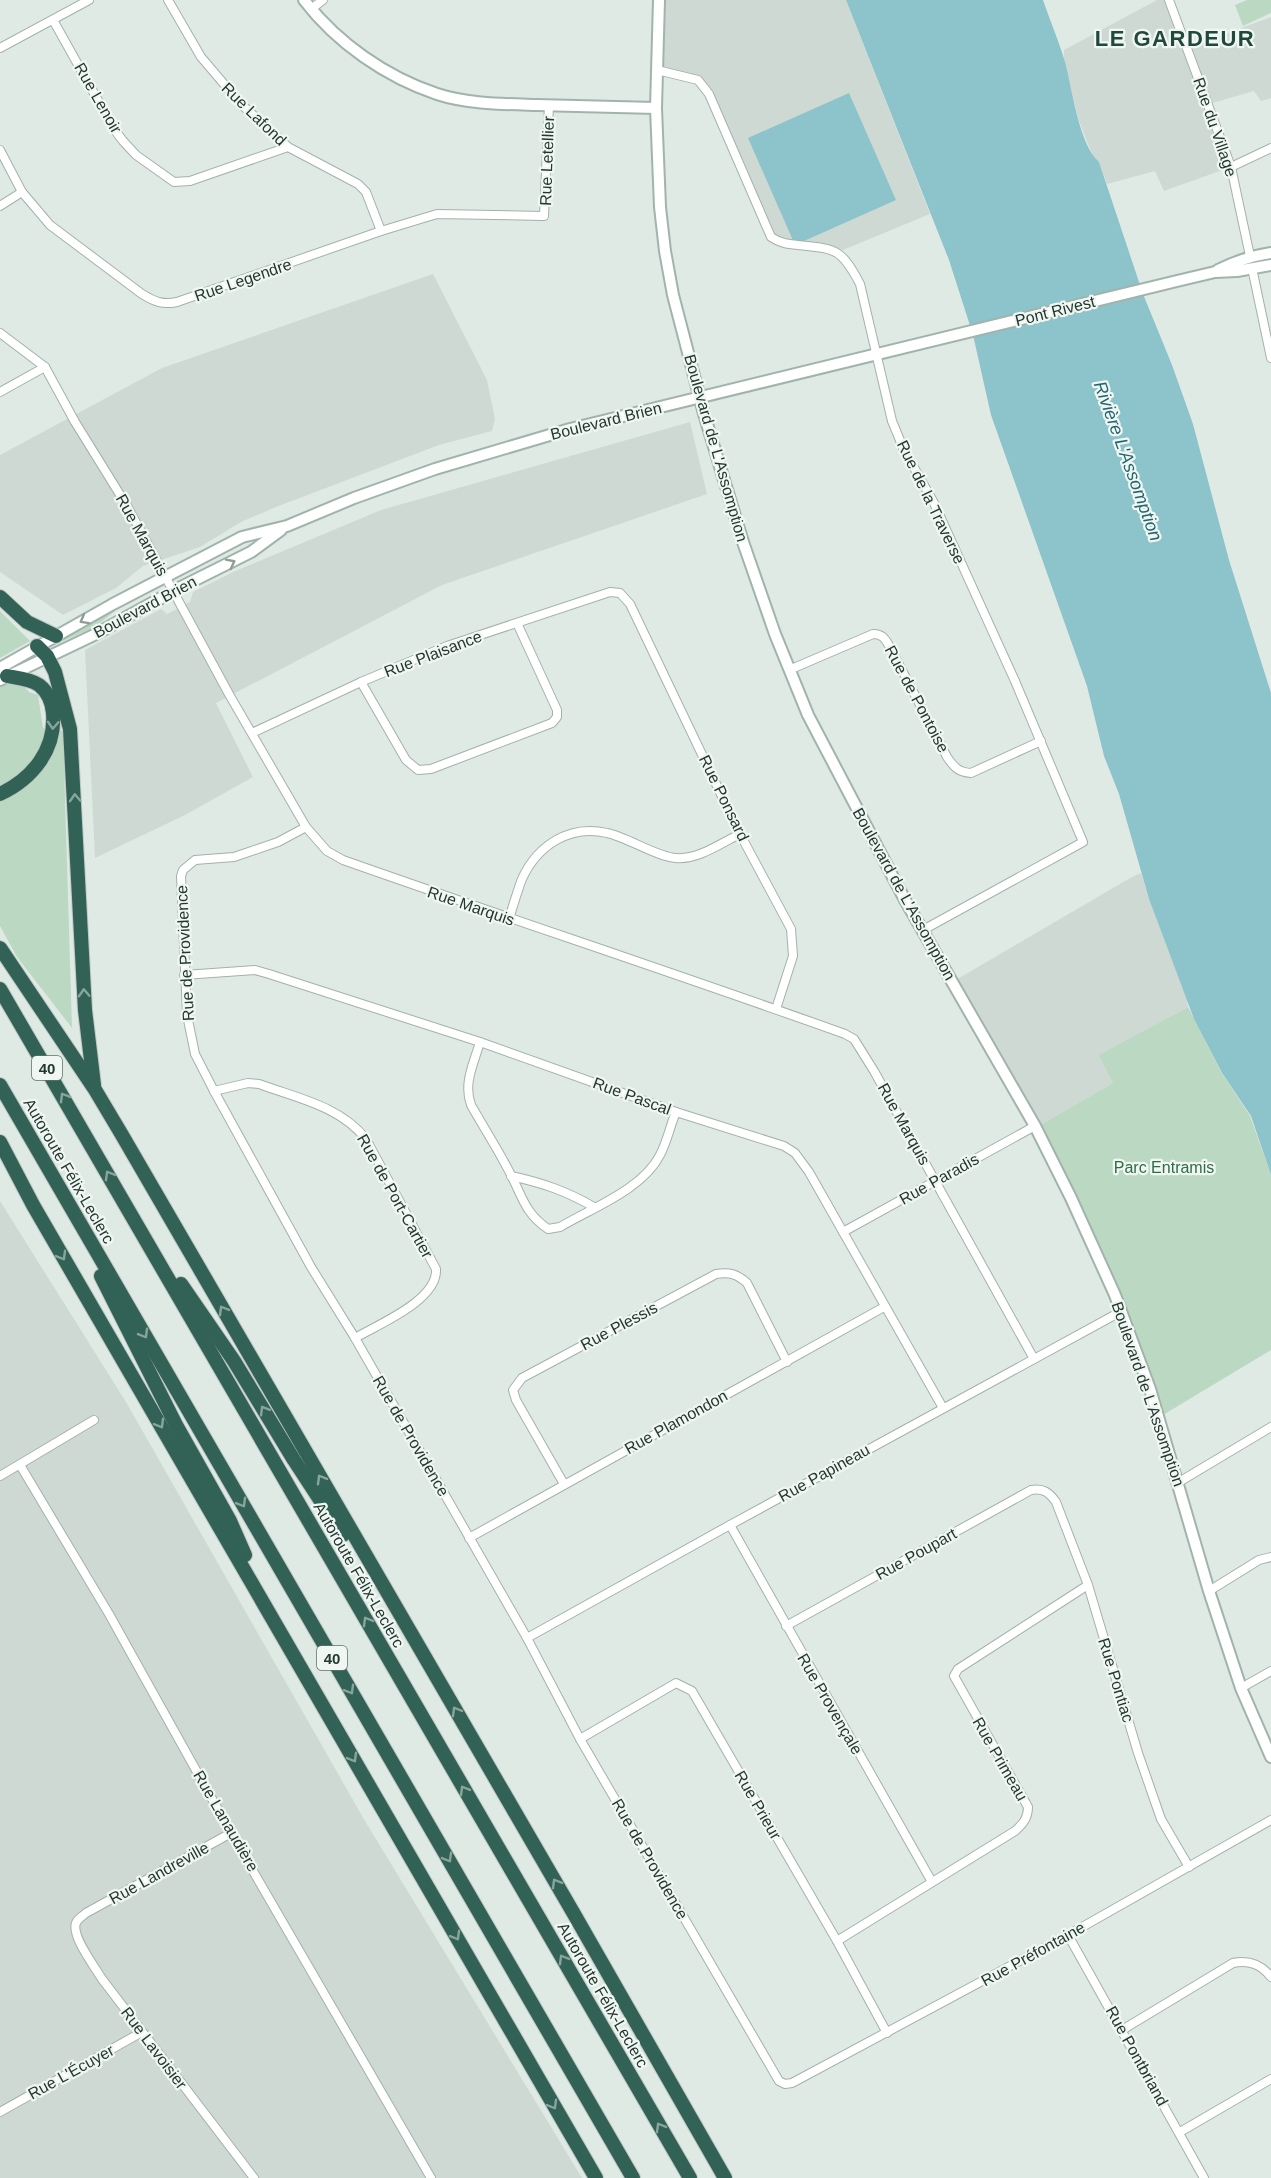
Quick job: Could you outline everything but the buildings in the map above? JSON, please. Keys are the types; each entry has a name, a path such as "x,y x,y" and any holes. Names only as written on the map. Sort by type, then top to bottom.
{"highway":[{"path":"0,597 27,622 56,636"},
{"path":"42,651 53,667 62,693 71,737 85,1010 94,1088"},
{"path":"0,794 20,783 35,769 47,750 53,727 52,704 43,688 35,682 2,675"},
{"path":"0,948 94,1088 725,2178"},
{"name":"Autoroute Félix-Leclerc","path":"0,988 690,2178"},
{"name":"Autoroute Félix-Leclerc","path":"0,1085 633,2178"},
{"path":"31,1138 176,1425 230,1521 282,1634"},
{"path":"0,1142 33,1205 596,2178"},
{"path":"0,1156 33,1205"},
{"path":"125,1202 234,1361 294,1460 413,1638"},
{"path":"714,2157 733,2178"}],"street":[{"path":"0,48 89,0"},
{"name":"Rue Lafond","path":"168,0 201,57 226,89 288,147 358,184 366,192 381,231"},
{"path":"308,4 323,0"},
{"name":"Boulevard de L'Assomption","path":"659,0 656,108 660,207 665,251 673,295 728,498 789,670 808,715 905,900 1035,1126 1071,1198 1122,1311 1150,1389 1209,1591 1241,1688 1271,1757"},
{"name":"Rue du Village","path":"1169,0 1231,167 1250,256"},
{"path":"308,4 362,55 390,75 439,94 495,104 656,108"},
{"name":"Rue Lenoir","path":"53,20 114,129 136,155 174,182 190,181 288,147"},
{"name":"Rue de la Traverse","path":"657,70 698,81 709,94 771,237 779,243 833,249 845,258 860,284 892,421 904,450 934,503 1041,741 1083,842 923,930"},
{"name":"Rue Letellier","path":"544,216 549,105"},
{"path":"1231,167 1271,148"},
{"name":"Rue Legendre","path":"0,150 22,192 35,210 65,238 142,294 155,302 166,304 438,214 544,216"},
{"path":"0,206 22,192"},
{"path":"1215,272 1234,261 1271,253"},
{"path":"1215,272 1271,265"},
{"path":"1252,268 1271,358"},
{"name":"Pont Rivest","path":"933,341 1215,272"},
{"name":"Rue Marquis","path":"0,333 45,366 75,422 127,506 306,827 327,851 343,860 776,1009 854,1039 1034,1359"},
{"name":"Boulevard Brien","path":"42,651 56,636 242,537 286,526 373,490 459,461 570,429 933,341"},
{"path":"0,392 45,366"},
{"name":"Boulevard Brien","path":"2,675 42,651 96,634 251,552 286,526"},
{"name":"Rue Plaisance","path":"252,733 361,682 447,646 610,592 620,593"},
{"name":"Rue Ponsard","path":"620,593 630,604 740,834 791,929 793,956 776,1009"},
{"path":"361,682 406,760 418,770 431,769 552,723 557,717 557,710 517,623"},
{"name":"Rue de Pontoise","path":"789,670 873,634 879,634 885,638 955,769 963,773 971,773 1041,741"},
{"name":"Rue de Providence","path":"306,827 278,842 234,856 195,860 183,870 181,876 184,975 187,1015 195,1054 311,1267 355,1338 527,1638 580,1739 779,2081 785,2084 792,2083"},
{"path":"509,919 522,879 534,858 555,839 578,831 606,832 675,858 689,857 708,850 740,834"},
{"name":"Rue Pascal","path":"184,975 255,970 480,1042 676,1112 784,1146 795,1153 809,1172 944,1408"},
{"path":"480,1042 468,1080 467,1093 471,1105 511,1176 526,1209 536,1221 548,1229 560,1227 634,1185 649,1172 660,1155 676,1112"},
{"name":"Rue de Port-Cartier","path":"214,1091 248,1083 259,1084 330,1109 356,1126 366,1139 436,1269 436,1277 422,1299 355,1338"},
{"name":"Rue Paradis","path":"843,1232 1035,1126"},
{"path":"511,1176 543,1183 569,1193 594,1207"},
{"name":"Rue Plessis","path":"564,1484 516,1400 513,1390 522,1378 716,1274 729,1272 739,1276 747,1283 787,1362"},
{"name":"Rue Plamondon","path":"469,1538 884,1306"},
{"name":"Rue Papineau","path":"527,1638 1122,1311"},
{"path":"0,1476 94,1420"},
{"path":"1179,1482 1271,1427"},
{"name":"Rue Lanaudière","path":"20,1465 110,1614 231,1833 431,2178"},
{"name":"Rue Poupart","path":"786,1626 1031,1490 1039,1488 1048,1492"},
{"name":"Rue Pontiac","path":"1048,1492 1056,1502 1088,1585 1150,1790 1161,1819 1190,1867"},
{"name":"Rue Provençale","path":"730,1525 932,1882"},
{"path":"1209,1591 1259,1560 1271,1557"},
{"name":"Rue Primeau","path":"837,1941 1015,1831 1023,1823 1028,1814 1028,1807 954,1676 958,1669 1088,1585"},
{"path":"1241,1688 1271,1671"},
{"name":"Rue Prieur","path":"580,1739 676,1683 692,1691 887,2032"},
{"name":"Rue Préfontaine","path":"792,2083 1068,1935 1271,1820"},
{"name":"Rue Landreville","path":"86,1912 231,1833"},
{"name":"Rue Lavoisier","path":"86,1912 77,1920 75,1927 84,1951 252,2177"},
{"name":"Rue Pontbriand","path":"1068,1935 1204,2178"},
{"path":"1122,2030 1233,1963 1256,1964 1271,1977"},
{"name":"Rue L'Écuyer","path":"0,2112 142,2032"},
{"path":"1180,2132 1271,2079"}],"shaded area":[{"path":"659,0 846,0 930,214 843,250 771,237 709,94 698,80 657,70"},
{"path":"1157,0 1169,0 1187,48 1271,17 1271,98 1261,101 1254,91 1209,104 1231,167 1164,191 1155,171 1107,184 1099,162 1093,157 1078,118 1064,61 1064,50"},
{"path":"433,274 487,380 495,419 492,431 439,445 241,522 200,547 143,566 116,588 63,615 0,572 0,455 162,368"},
{"path":"690,422 707,494 442,585 216,703 253,777 185,815 95,858 85,650 161,609 167,614 190,602 193,592 233,572 381,510"},
{"path":"1141,873 1188,1007 1100,1055 1113,1083 1035,1128 954,981"},
{"path":"0,1201 126,1402 365,1821 582,2178 0,2178"}],"green space":[{"path":"1247,0 1271,0 1271,13 1243,26 1235,5"},
{"path":"115,609 95,627 53,644"},
{"path":"0,611 30,641 0,658"},
{"path":"0,661 29,692 38,695 43,728 63,731 72,1028 17,957 0,926"},
{"name":"Parc Entramis","path":"1188,1007 1221,1072 1250,1116 1271,1175 1271,1350 1158,1418 1141,1364 1035,1128 1113,1083 1099,1055"}],"water":[{"name":"Rivière L'Assomption","path":"846,0 1043,0 1065,62 1081,130 1092,154 1099,162 1143,294 1193,424 1229,560 1271,693 1271,1175 1251,1116 1222,1073 1194,1019 1149,899 1119,794 1104,756 1087,686 991,415 973,335 949,260"},
{"path":"849,93 896,200 795,245 748,138"}],"district":[{"name":"LE GARDEUR","path":"1175,38"}]}
